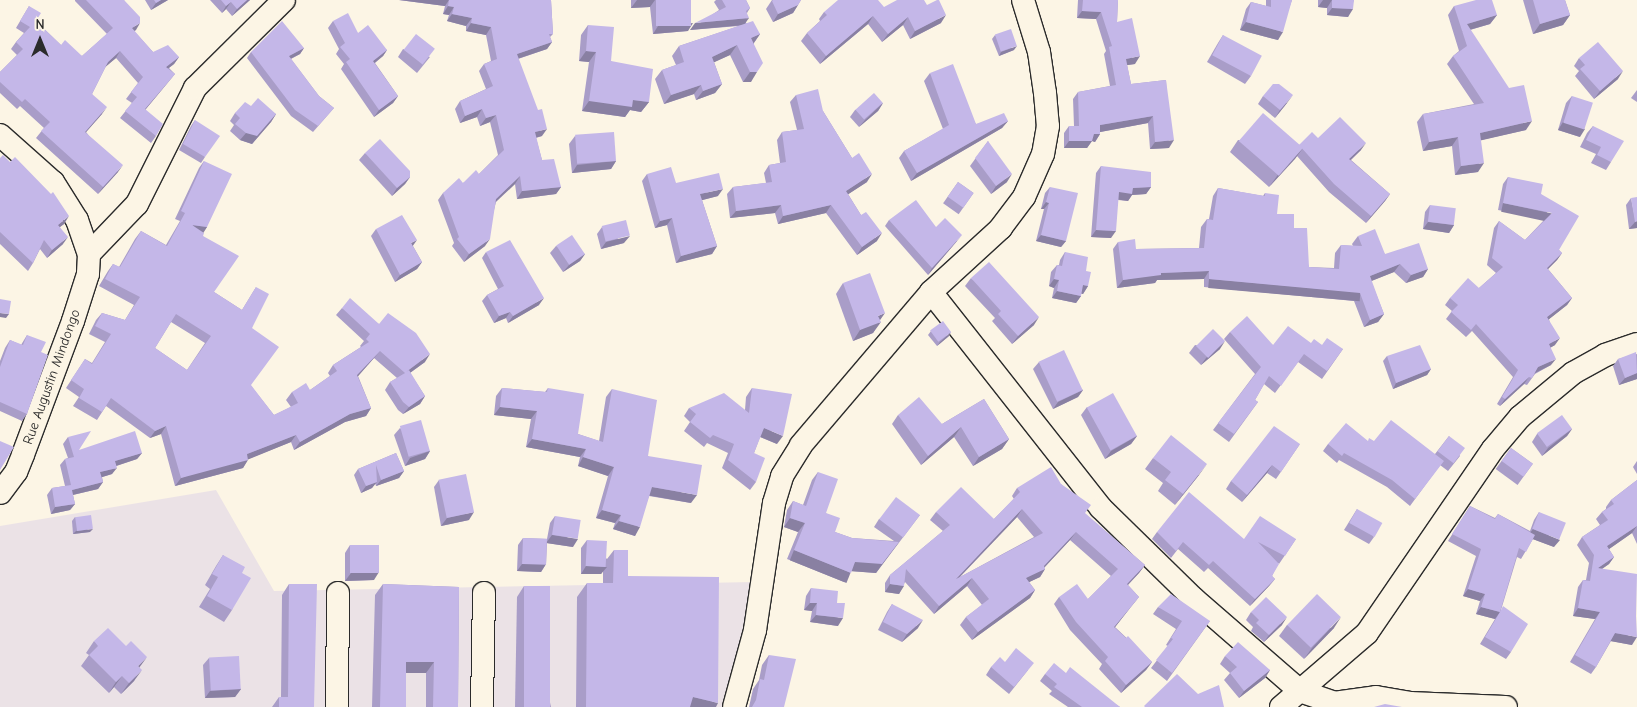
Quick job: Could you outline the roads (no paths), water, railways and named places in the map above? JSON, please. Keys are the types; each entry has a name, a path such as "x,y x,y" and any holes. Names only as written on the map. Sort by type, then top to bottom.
{"street":[{"path":"0,135 53,182 79,226 89,254 137,204 196,88 284,0"},
{"path":"734,707 755,630 774,503 782,476 801,445 930,292 1001,228 1024,197 1043,154 1048,126 1045,94 1039,52 1023,0"},
{"name":"Rue Augustin Mindongo","path":"0,493 16,472 73,321 88,274 89,254"},
{"path":"930,292 1101,508 1193,598 1300,691 1334,703 1376,697 1409,703 1506,707"},
{"path":"1281,707 1367,633 1493,449 1520,417 1573,374 1604,355 1637,344"},
{"path":"337,707 338,592"},
{"path":"482,707 484,593"}]}
